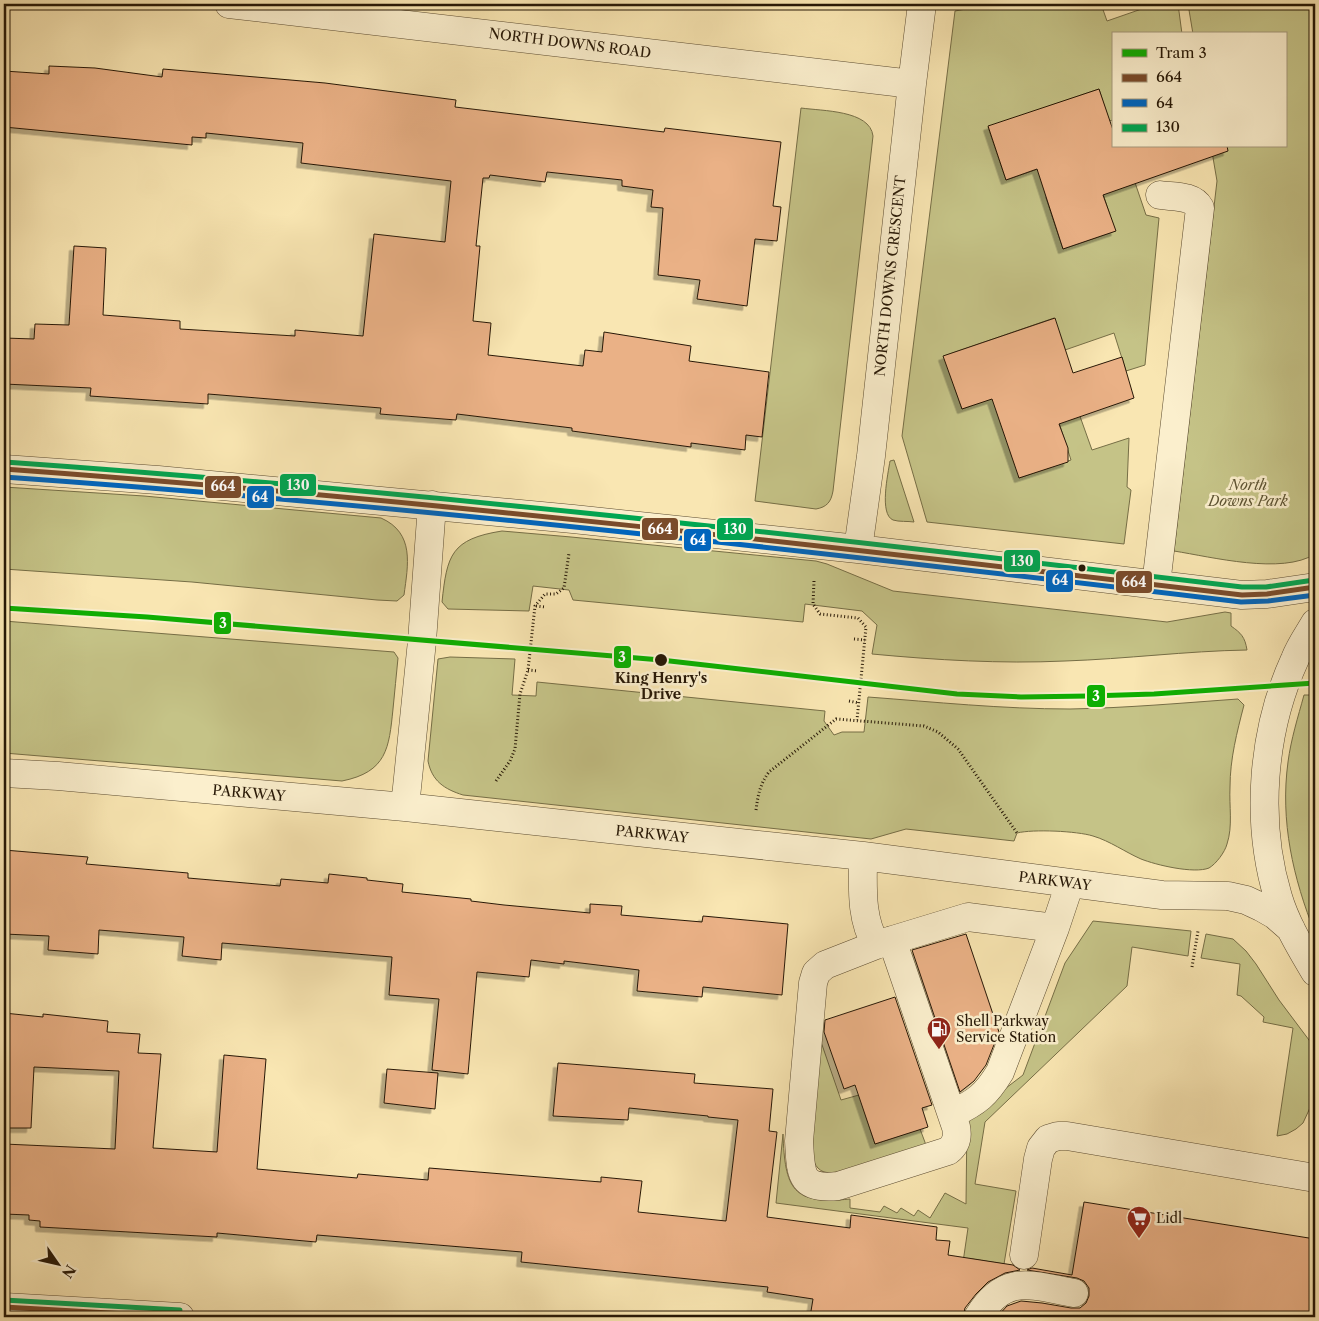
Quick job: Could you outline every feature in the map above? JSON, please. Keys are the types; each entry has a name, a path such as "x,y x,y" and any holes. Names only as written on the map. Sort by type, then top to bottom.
{"street":[{"name":"NORTH DOWNS ROAD","path":"229,4 912,84"},
{"name":"NORTH DOWNS CRESCENT","path":"858,549 871,456 922,4"},
{"path":"1156,585 1200,208 1197,202 1191,199 1160,195"},
{"path":"4,469 104,476 573,519 816,544 1242,595 1267,594 1315,587"},
{"path":"404,808 422,640 432,505"},
{"name":"PARKWAY","path":"1315,623 1295,659 1284,685 1270,744 1265,799 1266,835 1278,898 1291,929 1315,972"},
{"name":"PARKWAY","path":"4,773 58,776 483,815 862,856 1162,895 1228,896 1246,900 1261,907 1275,915 1291,929"},
{"path":"862,856 864,910 870,934 884,942 952,1114 958,1134 954,1148 948,1152 838,1186 821,1187 814,1185 803,1174 800,1166 799,1141 813,983 816,973 825,965 884,942 968,917 1055,928"},
{"path":"952,1114 968,1106 990,1089 1000,1072 1055,928 1070,883"},
{"path":"1024,1255 1041,1148 1048,1140 1058,1136 1103,1141 1315,1178"},
{"path":"978,1317 985,1305 1008,1287 1020,1285 1035,1286 1074,1292"},
{"path":"4,1307 168,1317"}],"path":[{"path":"483,815 485,797 510,761 515,749 520,694 528,670 535,606 545,594 556,594 564,588 573,519"},
{"path":"816,544 813,604 820,614 858,618 866,627 857,720"},
{"path":"535,606 545,608"},
{"path":"854,639 865,640"},
{"path":"528,670 538,671"},
{"path":"849,701 859,703"},
{"path":"751,844 762,780 769,772 836,719 924,726 938,732 958,750 1017,833"},
{"path":"1192,967 1199,927"}],"green space":[{"path":"964,4 1101,4 1107,21 1156,4 1178,4 1182,32 1112,32 1112,120 1109,121 1099,89 988,127 1006,180 1052,164 1046,198 1063,249 1115,231 1096,172 1128,162 1146,215 1159,218 1145,365 1126,371 1114,333 1065,350 1054,318 944,356 962,409 1008,393 1019,478 1071,460 1052,401 1072,394 1092,450 1129,438 1127,487 1131,490 1124,544 927,522 902,436 955,11 966,9"},
{"name":"North Downs Park","path":"1188,4 1315,4 1315,554 1301,560 1266,564 1246,563 1174,551 1217,181 1211,148 1286,148 1286,32 1193,32"},
{"path":"801,108 844,113 863,121 870,127 873,136 833,491 828,503 816,509 755,501"},
{"path":"894,460 914,522 893,520 886,510 885,502 890,461"},
{"path":"4,487 144,496 381,518 392,524 399,532 407,551 404,595 397,601 377,600 192,582 4,569"},
{"path":"502,531 816,561 893,591 1167,622 1225,612 1231,613 1231,626 1242,636 1247,650 1041,662 968,661 872,654 877,625 862,611 805,604 803,622 573,600 569,590 533,586 529,611 448,609 442,602 446,572 455,552 472,539"},
{"path":"4,621 394,652 398,658 392,723 387,747 377,765 357,777 342,781 4,753"},
{"path":"450,657 515,659 512,695 536,696 537,682 825,711 824,721 834,735 842,732 864,732 868,697 1045,709 1133,706 1238,699 1244,705 1236,735 1231,766 1229,837 1224,851 1214,864 1209,868 1194,870 1175,868 1148,861 1099,838 1077,833 1024,832 1017,833 1014,841 906,829 871,839 463,795 450,790 440,783 432,774 428,761 438,659"},
{"path":"1304,695 1315,695 1315,933 1300,891 1287,828 1286,784 1289,753"},
{"path":"1093,921 1191,931 1188,956 1132,947 1127,986 985,1122 975,1184 1016,1191 1004,1264 972,1259 963,1317 955,1317 968,1228 776,1203 783,1134 786,1168 790,1180 804,1196 815,1199 850,1199 850,1208 880,1212 884,1206 897,1213 901,1208 914,1216 918,1210 930,1218 945,1193 966,1204 967,1118 1023,1075 1065,963"},
{"path":"1206,934 1233,939 1246,951 1279,1000 1315,1048 1315,1097 1303,1123 1287,1134 1277,1136 1293,1028 1263,1022 1264,1017 1241,996 1237,995 1240,964 1201,958"},
{"path":"819,1036 841,1100 859,1095 875,1144 920,1129 926,1145 874,1163 843,1171 831,1173 824,1172 818,1168 814,1163 811,1149"}],"building":[{"path":"49,66 95,68 162,77 163,69 325,83 456,100 455,107 664,132 665,128 781,142 773,206 781,207 777,241 755,239 747,306 697,299 700,280 658,275 663,208 651,207 653,190 622,186 622,180 547,172 545,182 490,175 489,178 483,178 476,246 480,246 473,321 491,323 488,355 583,366 585,350 602,352 604,332 691,346 689,361 769,372 762,437 746,435 745,450 691,443 691,447 572,431 572,428 457,414 456,420 380,414 381,408 208,394 208,404 90,396 91,388 4,384 4,338 34,339 35,324 69,325 74,246 106,248 103,315 180,321 180,329 295,336 295,330 363,336 374,234 445,242 451,181 301,163 303,143 206,133 206,138 192,137 192,145 4,127 4,71 49,74"},
{"path":"1099,89 1112,127 1112,148 1227,148 1228,151 1103,195 1116,231 1063,249 1037,169 1006,180 988,126"},
{"path":"1055,318 1073,373 1122,357 1134,398 1059,424 1068,448 1068,462 1019,478 992,399 962,409 943,356"},
{"path":"4,850 88,857 86,864 188,873 188,878 280,886 281,879 328,883 329,874 403,884 402,892 471,899 471,901 504,905 590,913 590,904 622,906 621,915 702,922 703,916 788,924 782,995 703,987 702,997 637,991 639,970 564,961 564,964 531,960 529,977 477,972 468,1074 432,1070 439,999 389,995 392,957 222,943 221,960 182,956 184,937 99,930 98,954 48,950 49,936 4,934"},
{"path":"966,934 999,1032 986,1065 974,1081 960,1092 912,950"},
{"path":"895,997 932,1105 922,1108 928,1127 875,1144 855,1085 844,1089 824,1032 825,1020"},
{"path":"4,1013 43,1017 43,1014 108,1021 107,1032 140,1034 138,1053 161,1054 153,1148 217,1152 224,1055 266,1059 257,1169 357,1178 358,1174 428,1180 429,1168 601,1182 601,1177 642,1181 638,1212 726,1221 738,1120 629,1108 628,1120 553,1116 558,1063 695,1074 694,1083 773,1089 769,1131 777,1132 767,1217 850,1228 851,1215 937,1227 936,1240 950,1241 948,1255 1013,1265 1020,1270 1005,1273 988,1282 965,1308 963,1317 935,1317 897,1312 896,1317 810,1317 813,1299 767,1292 768,1287 521,1262 522,1252 317,1235 316,1242 217,1233 217,1237 40,1227 40,1221 29,1220 29,1215 4,1214 4,1144 115,1149 119,1071 34,1067 31,1128 4,1128"},
{"path":"387,1069 438,1073 435,1109 384,1103"},
{"path":"1084,1202 1315,1239 1315,1317 997,1317 1007,1306 1021,1301 1071,1308 1080,1308 1086,1303 1089,1296 1089,1288 1084,1281 1077,1278 1027,1270 1032,1268 1072,1275"}],"tram line":[{"name":"3","path":"4,608 147,617 661,660 957,694 1021,697 1089,696 1154,694 1315,683"}],"transit line":[{"name":"130","path":"5,462 469,501 933,551 1242,587 1266,587 1314,580"},
{"name":"664","path":"4,469 314,494 469,509 933,559 1242,595 1267,594 1315,587"},
{"name":"64","path":"4,477 468,516 932,566 1241,602 1268,601 1315,595"},
{"name":"130","path":"4,1300 180,1310"},
{"name":"664","path":"4,1307 180,1317"},
{"name":"64","path":"4,1314 52,1317"}],"place":[{"name":"King Henry's Drive","path":"661,660"},
{"name":"Shell Parkway Service Station","path":"939,1050"},
{"name":"Lidl","path":"1139,1239"}]}
